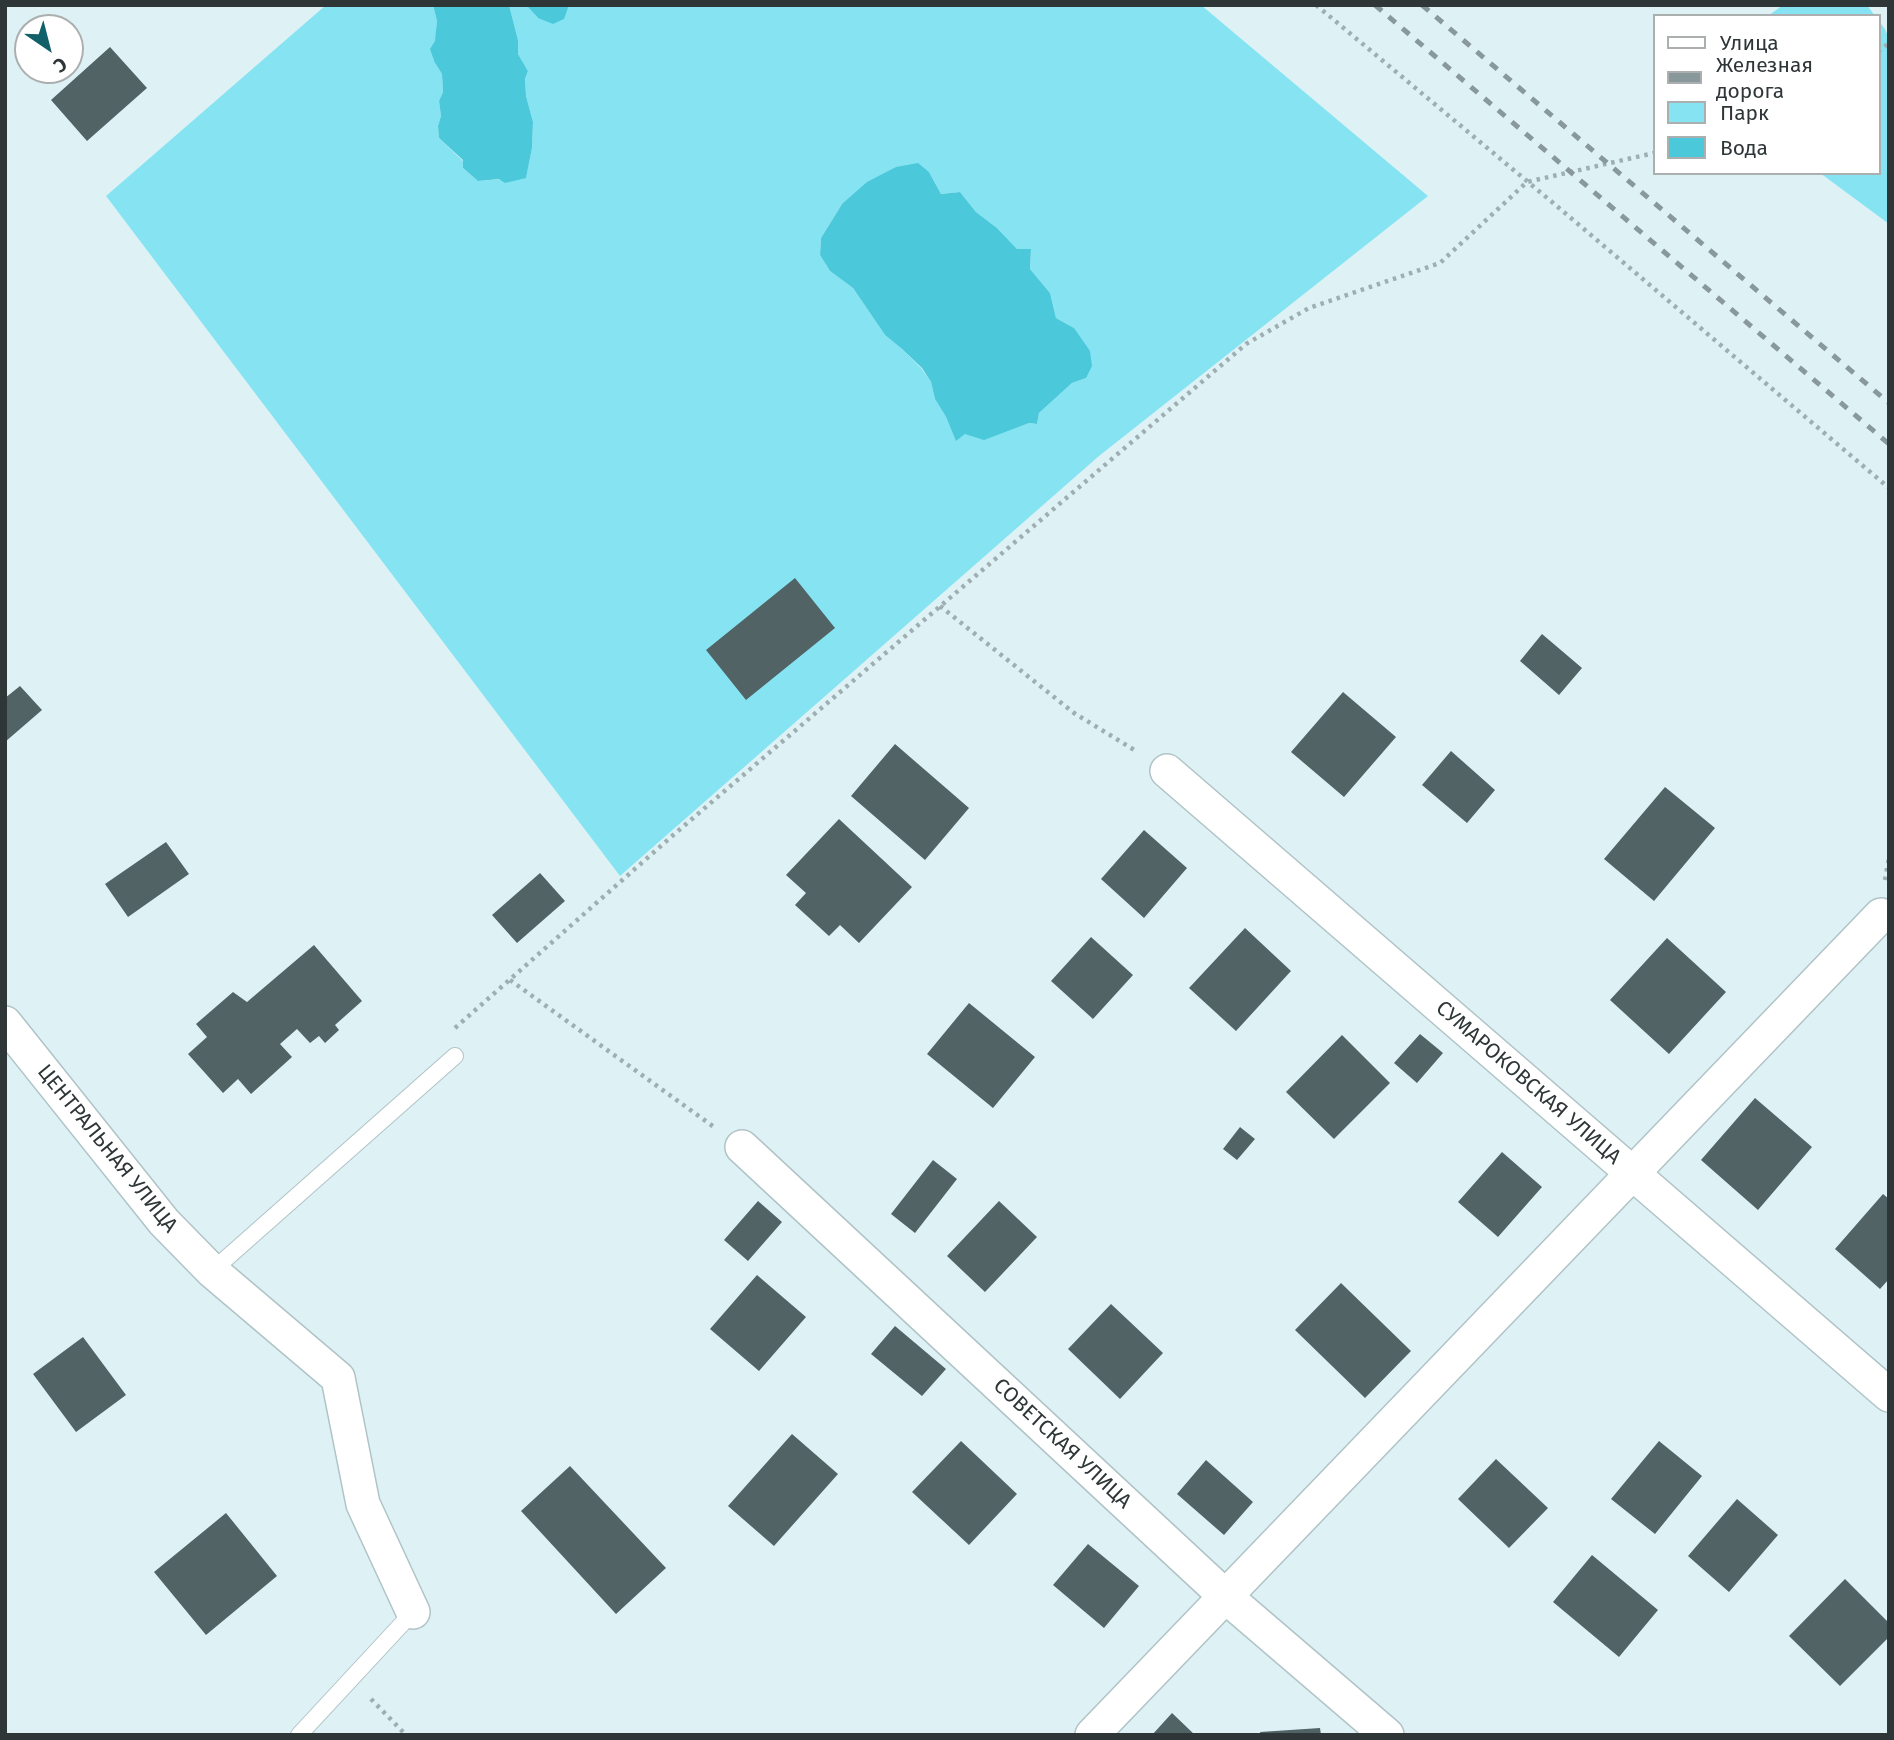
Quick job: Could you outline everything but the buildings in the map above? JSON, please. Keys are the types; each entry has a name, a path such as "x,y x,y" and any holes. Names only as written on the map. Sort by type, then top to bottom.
{"street":[{"name":"СУМАРОКОВСКАЯ УЛИЦА","path":"1167,771 1889,1395"},
{"path":"1091,1735 1881,915"},
{"name":"ЦЕНТРАЛЬНАЯ УЛИЦА","path":"5,1023 164,1222 212,1271 338,1378 363,1504 413,1612"},
{"name":"СОВЕТСКАЯ УЛИЦА","path":"742,1147 1225,1596 1387,1735"}],"lane":[{"path":"212,1271 455,1056"},
{"path":"299,1735 413,1612"}],"path":[{"path":"1316,5 1889,488"},
{"path":"448,1034 671,838 1247,344 1309,308 1440,263 1527,182 1652,153"},
{"path":"940,606 1074,713 1167,771"},
{"path":"510,980 742,1147"},
{"path":"351,1679 406,1735"}],"green space":[{"path":"326,5 433,5 437,21 435,63 442,74 443,92 439,101 439,138 463,161 463,168 478,181 526,177 532,148 533,122 526,96 525,79 528,71 518,54 518,40 509,5 526,5 538,18 568,8 569,5 1201,5 1428,196 1099,456 620,876 106,196","holes":["929,172 941,194 960,192 976,212 997,228 1017,249 1031,249 1030,269 1050,293 1056,318 1074,328 1086,378 1072,383 1039,413 1037,424 965,434 956,440 935,399 931,382 921,368 885,335 853,288 830,271 820,255 821,238 842,204"]},
{"path":"1783,5 1867,5 1874,14 1771,14"},
{"path":"1880,23 1889,39 1889,224 1823,175 1880,175"}],"water":[{"path":"433,5 509,5 518,40 518,54 528,71 525,79 526,96 533,122 532,148 526,178 505,183 499,179 478,181 463,168 463,160 439,138 439,101 443,92 442,74 430,49 435,41 437,21"},
{"path":"526,5 569,5 564,19 553,24 538,18"},
{"path":"918,163 929,172 941,194 960,192 976,212 997,228 1017,249 1031,249 1030,269 1050,293 1056,318 1074,328 1090,351 1092,366 1086,378 1072,383 1039,413 1037,424 1029,423 984,440 965,434 956,441 935,399 931,382 922,368 885,335 853,288 830,271 820,255 821,238 842,204 867,182 896,167"}],"railway":[{"path":"1375,5 1889,444"},
{"path":"1422,5 1889,403"}]}
